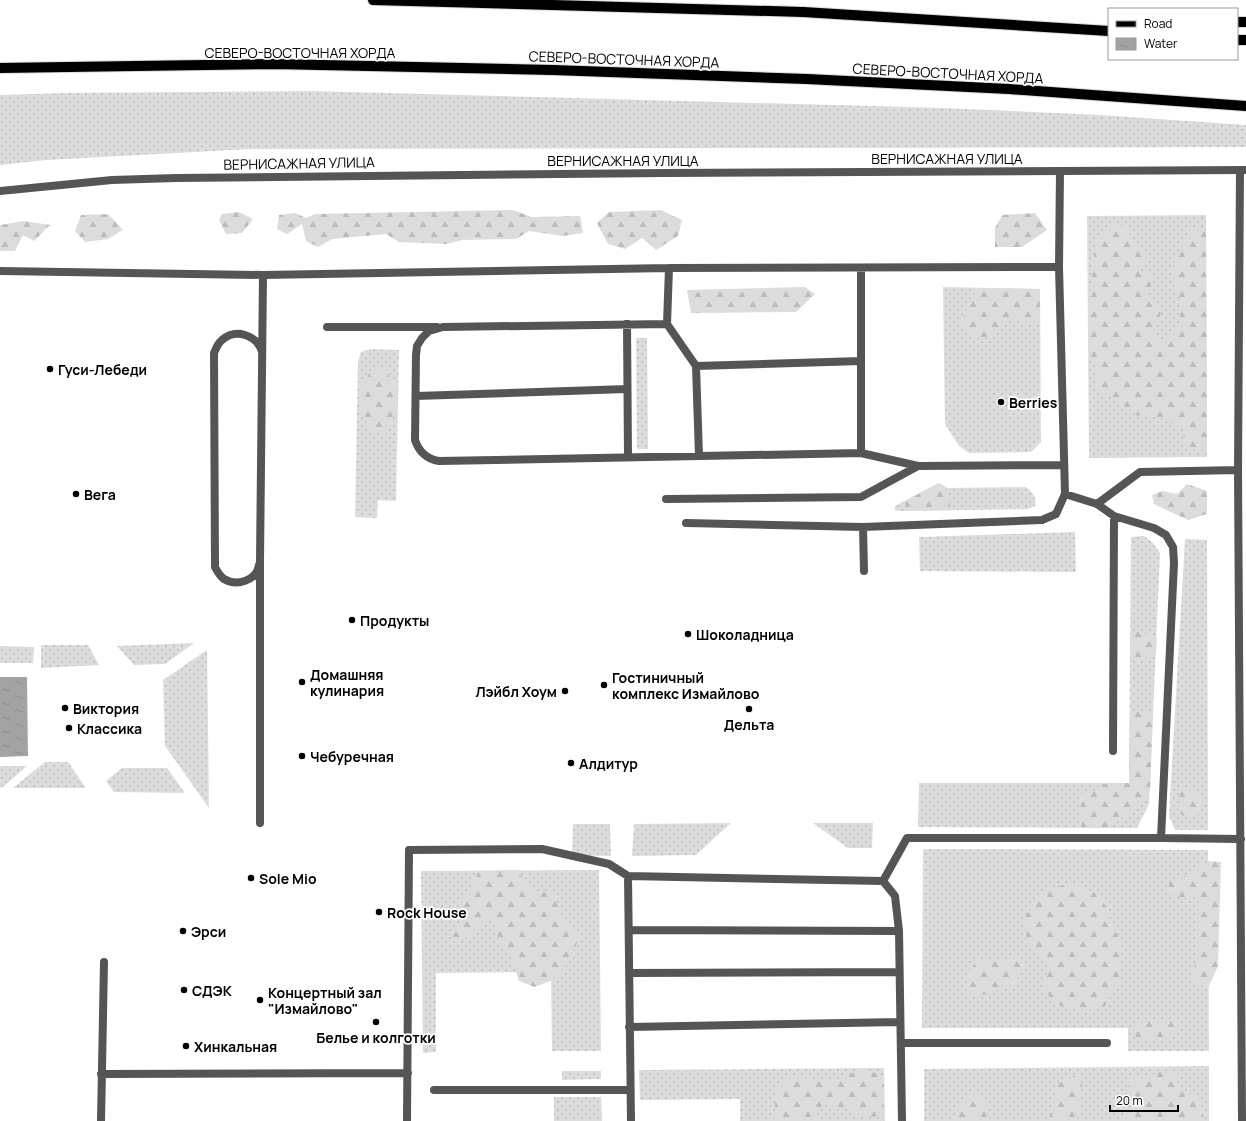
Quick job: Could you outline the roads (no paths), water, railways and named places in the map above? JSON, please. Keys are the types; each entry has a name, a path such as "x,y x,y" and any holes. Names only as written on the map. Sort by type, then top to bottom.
{"main road":[{"path":"373,0 803,12 1108,31"},
{"path":"1034,26 1108,24"},
{"name":"СЕВЕРО-ВОСТОЧНАЯ ХОРДА","path":"0,68 274,64 561,70 1009,89 1246,106"}],"street":[{"name":"ВЕРНИСАЖНАЯ УЛИЦА","path":"0,191 112,180 176,178 665,173 1243,170"},
{"path":"1242,1121 1244,1012 1238,470 1243,170"},
{"path":"686,523 863,527 1042,520 1056,514 1065,494 1060,267 1060,171"},
{"path":"0,271 264,275 669,268 1060,267"},
{"path":"669,268 667,324 696,366 699,456"},
{"path":"861,268 861,453"},
{"path":"260,823 260,561 264,275"},
{"path":"627,324 628,457"},
{"path":"327,327 667,324"},
{"path":"443,327 429,331 422,338 417,346 416,355 416,440 421,452 431,459 439,461 861,453 918,466 1064,465"},
{"path":"260,561 259,568 254,575 248,580 240,582 232,582 225,579 219,574 215,567 214,353 217,345 223,339 230,335 239,334 247,335 254,339 262,351"},
{"path":"696,366 861,361"},
{"path":"416,396 627,389"},
{"path":"666,499 861,497 918,466"},
{"path":"1097,504 1140,472 1238,470"},
{"path":"1065,494 1097,504 1114,516 1154,528 1166,535 1173,548 1174,563 1161,838"},
{"path":"1113,751 1114,516"},
{"path":"863,527 864,571"},
{"path":"883,881 907,838 1241,839"},
{"path":"407,1121 409,850 542,849 609,864 628,876 883,881"},
{"path":"628,876 631,1121"},
{"path":"883,881 894,896 899,931 902,1121"},
{"path":"629,930 899,931"},
{"path":"101,1121 104,962"},
{"path":"629,974 899,972"},
{"path":"630,1027 900,1022"},
{"path":"901,1043 1107,1043"},
{"path":"101,1074 408,1073"},
{"path":"434,1090 630,1090"}],"water":[{"path":"0,677 27,677 28,756 0,757"}],"place":[{"name":"Гуси-Лебеди","path":"50,369"},
{"name":"Berries","path":"1001,402"},
{"name":"Вега","path":"76,494"},
{"name":"Продукты","path":"352,620"},
{"name":"Шоколадница","path":"688,634"},
{"name":"Домашняя кулинария","path":"302,682"},
{"name":"Гостиничный комплекс Измайлово","path":"604,685"},
{"name":"Лэйбл Хоум","path":"565,691"},
{"name":"Виктория","path":"65,708"},
{"name":"Дельта","path":"749,709"},
{"name":"Классика","path":"69,728"},
{"name":"Чебуречная","path":"302,756"},
{"name":"Алдитур","path":"571,763"},
{"name":"Sole Mio","path":"251,878"},
{"name":"Rock House","path":"379,912"},
{"name":"Эрси","path":"183,931"},
{"name":"СДЭК","path":"184,990"},
{"name":"Концертный зал \"Измайлово\"","path":"260,1000"},
{"name":"Белье и колготки","path":"376,1022"},
{"name":"Хинкальная","path":"186,1046"}]}
